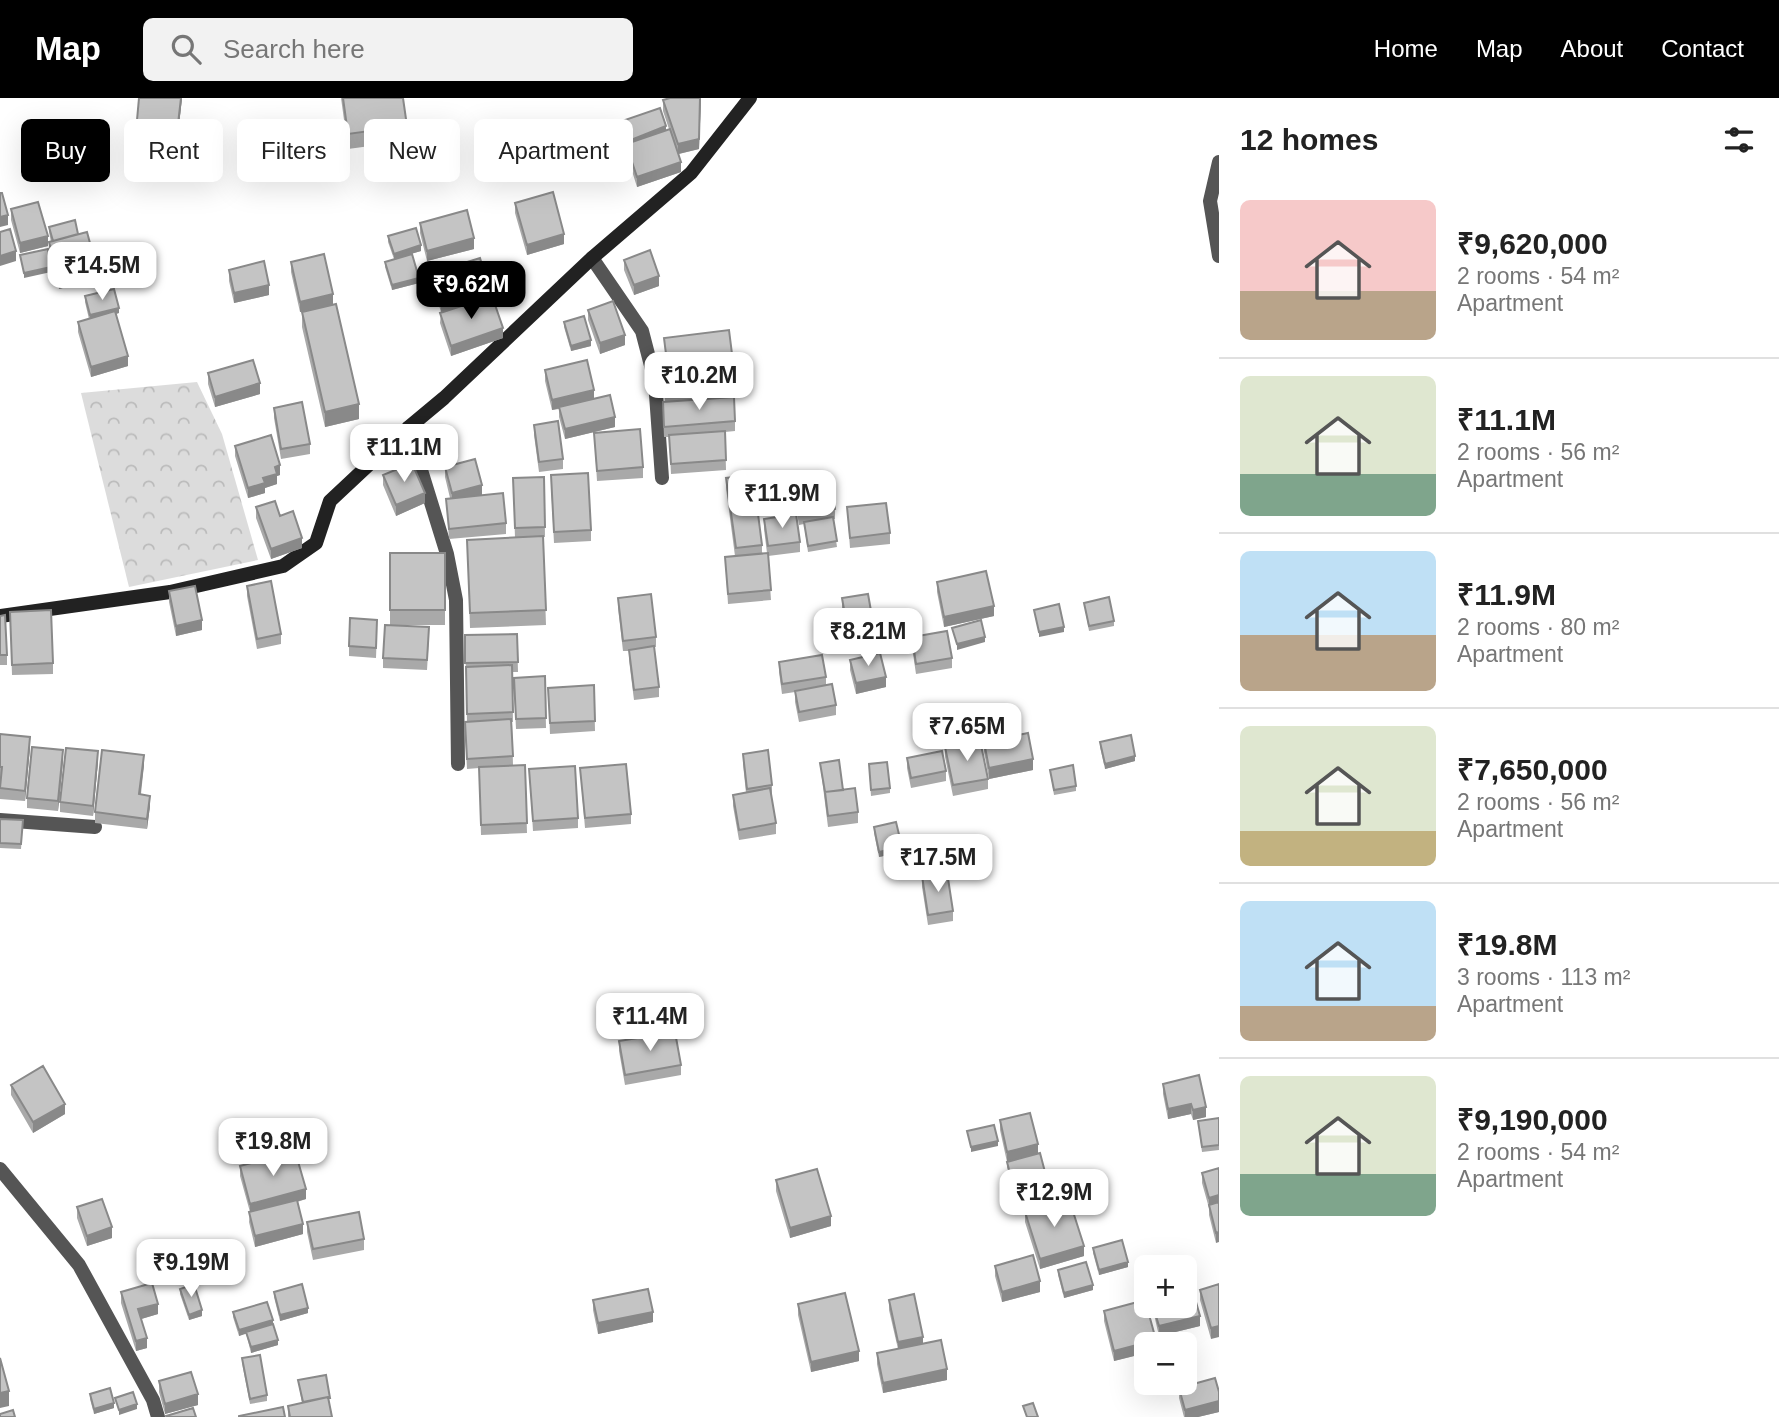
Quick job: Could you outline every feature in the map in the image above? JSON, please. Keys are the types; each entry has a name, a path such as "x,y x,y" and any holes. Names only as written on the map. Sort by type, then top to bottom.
{"street":[{"path":"0,616 170,592 282,566 316,543 330,501 592,258 691,173 750,98"},
{"path":"1219,162 1210,201 1219,256"},
{"path":"592,258 642,331 655,381 662,478"},
{"path":"408,428 447,554 456,600 458,764"},
{"path":"0,820 95,827"},
{"path":"0,1169 79,1265 153,1400 158,1417"}],"green space":[{"path":"197,382 222,434 258,560 129,587 81,393"}],"building":[{"path":"139,98 181,98 179,119 137,119"},
{"path":"343,98 403,98 406,119 364,119 364,132 350,134 350,119 346,119"},
{"path":"700,98 699,139 678,144 663,100"},
{"path":"660,108 666,126 633,139 633,119 628,119"},
{"path":"670,129 681,162 637,177 633,165 633,142"},
{"path":"553,192 564,234 527,245 515,203"},
{"path":"0,193 8,215 0,217"},
{"path":"38,202 48,236 20,243 11,209"},
{"path":"467,210 474,238 427,251 420,223"},
{"path":"75,220 78,234 53,241 49,227"},
{"path":"416,228 421,245 394,254 388,236"},
{"path":"10,229 16,251 0,256 0,232"},
{"path":"87,232 97,269 59,279 49,242"},
{"path":"48,249 51,267 24,273 20,255"},
{"path":"650,250 659,276 634,285 624,260"},
{"path":"324,254 333,294 300,302 291,262"},
{"path":"412,254 419,278 392,285 385,262"},
{"path":"480,258 489,288 441,302 432,273"},
{"path":"264,261 269,285 234,293 229,270"},
{"path":"114,289 119,308 90,315 85,296"},
{"path":"492,296 503,328 451,346 440,313"},
{"path":"613,301 625,335 600,343 588,310"},
{"path":"336,304 359,404 325,412 302,312"},
{"path":"115,311 128,356 91,367 78,322"},
{"path":"584,316 591,340 571,346 564,322"},
{"path":"729,330 732,354 667,362 664,338"},
{"path":"253,360 260,383 215,397 208,373"},
{"path":"587,360 594,390 552,400 545,370"},
{"path":"704,370 706,392 666,396 664,374"},
{"path":"610,395 615,417 565,429 559,407"},
{"path":"734,397 735,421 664,427 663,402"},
{"path":"302,402 310,444 281,449 274,408"},
{"path":"558,421 563,459 539,462 534,425"},
{"path":"640,429 643,467 597,471 594,433"},
{"path":"725,431 726,460 671,464 669,435"},
{"path":"271,435 280,465 275,467 277,474 263,478 265,483 248,488 235,446"},
{"path":"475,459 482,485 452,493 445,467"},
{"path":"412,463 425,493 396,505 383,475"},
{"path":"588,473 591,530 554,532 551,475"},
{"path":"753,475 762,545 736,548 726,478"},
{"path":"544,477 545,527 515,528 513,478"},
{"path":"830,479 835,509 799,514 794,484"},
{"path":"786,483 788,506 761,508 759,485"},
{"path":"503,493 506,523 449,529 446,499"},
{"path":"275,501 280,516 293,511 302,538 271,549 256,507"},
{"path":"886,503 890,533 850,538 847,507"},
{"path":"796,514 800,542 768,546 764,519"},
{"path":"833,517 837,541 808,546 804,522"},
{"path":"543,536 546,610 470,613 467,540"},
{"path":"390,553 445,553 445,610 390,610"},
{"path":"768,553 771,590 728,594 725,557"},
{"path":"986,571 994,606 944,617 937,582"},
{"path":"271,581 281,634 257,639 247,586"},
{"path":"195,586 202,620 176,626 169,591"},
{"path":"651,594 656,637 623,641 618,598"},
{"path":"868,594 876,639 850,644 842,598"},
{"path":"1109,597 1114,621 1089,626 1084,603"},
{"path":"1059,604 1064,627 1039,632 1034,610"},
{"path":"51,610 53,663 12,665 10,612"},
{"path":"5,615 7,655 0,655 0,616"},
{"path":"350,618 377,620 376,648 349,646"},
{"path":"981,620 985,637 957,644 952,628"},
{"path":"385,625 429,627 427,660 383,658"},
{"path":"947,631 952,658 916,664 912,637"},
{"path":"517,634 518,662 465,663 465,635"},
{"path":"654,646 659,687 634,690 629,650"},
{"path":"880,653 886,677 856,683 850,660"},
{"path":"822,655 826,677 782,684 779,662"},
{"path":"512,665 513,712 467,714 466,667"},
{"path":"545,676 546,718 516,719 514,678"},
{"path":"832,684 836,705 799,712 795,691"},
{"path":"594,685 595,721 550,723 548,688"},
{"path":"511,719 513,756 467,759 465,722"},
{"path":"1028,733 1033,759 989,768 984,742"},
{"path":"0,734 30,737 25,791 0,788"},
{"path":"1131,735 1135,756 1105,764 1100,742"},
{"path":"980,740 988,779 953,785 945,747"},
{"path":"32,747 63,750 58,801 27,798"},
{"path":"66,748 98,751 93,806 60,802"},
{"path":"102,750 144,755 139,794 150,796 147,819 95,812"},
{"path":"768,750 772,785 747,789 743,754"},
{"path":"942,751 946,771 911,778 907,758"},
{"path":"839,760 843,790 825,792 820,763"},
{"path":"887,762 890,788 871,790 869,764"},
{"path":"626,764 631,814 585,818 580,768"},
{"path":"525,765 527,823 481,825 479,767"},
{"path":"1073,765 1076,786 1054,790 1050,770"},
{"path":"575,766 578,818 533,821 529,769"},
{"path":"770,788 776,823 739,830 733,795"},
{"path":"855,788 858,812 828,816 825,792"},
{"path":"0,819 23,820 21,844 0,843"},
{"path":"896,822 902,847 879,852 874,827"},
{"path":"947,872 953,911 928,915 922,876"},
{"path":"675,1032 681,1065 625,1075 619,1041"},
{"path":"43,1066 65,1104 33,1122 11,1085"},
{"path":"1199,1075 1206,1107 1193,1110 1191,1104 1168,1109 1163,1084"},
{"path":"1030,1113 1038,1144 1007,1152 1000,1120"},
{"path":"1219,1118 1219,1145 1202,1147 1198,1121"},
{"path":"994,1125 998,1141 971,1147 967,1131"},
{"path":"295,1151 306,1189 250,1204 240,1166"},
{"path":"1040,1153 1045,1172 1012,1181 1007,1162"},
{"path":"1219,1168 1219,1195 1209,1198 1202,1173"},
{"path":"817,1169 831,1216 790,1228 776,1180"},
{"path":"1049,1171 1056,1194 1021,1204 1014,1181"},
{"path":"102,1199 112,1227 87,1236 77,1207"},
{"path":"1069,1199 1084,1246 1040,1259 1025,1212"},
{"path":"297,1200 303,1224 255,1236 249,1212"},
{"path":"1219,1202 1219,1232 1216,1233 1209,1205"},
{"path":"359,1212 364,1239 313,1249 307,1222"},
{"path":"1122,1240 1128,1262 1099,1270 1093,1248"},
{"path":"1033,1255 1040,1281 1002,1292 995,1266"},
{"path":"1086,1262 1093,1285 1064,1293 1058,1270"},
{"path":"152,1283 158,1304 138,1309 147,1338 136,1341 121,1292"},
{"path":"194,1284 202,1310 189,1315 180,1289"},
{"path":"302,1284 308,1308 280,1315 274,1292"},
{"path":"1219,1284 1219,1326 1211,1328 1200,1290"},
{"path":"648,1289 653,1312 598,1323 593,1300"},
{"path":"845,1293 859,1351 811,1362 798,1304"},
{"path":"914,1294 923,1337 898,1342 889,1300"},
{"path":"267,1302 273,1320 239,1330 233,1312"},
{"path":"1134,1303 1134,1318 1150,1318 1154,1332 1134,1332 1134,1346 1114,1351 1104,1311"},
{"path":"1157,1318 1192,1318 1159,1326"},
{"path":"273,1324 278,1340 251,1347 246,1332"},
{"path":"941,1340 947,1369 883,1383 877,1353"},
{"path":"260,1355 267,1395 250,1399 242,1358"},
{"path":"0,1358 9,1391 0,1393"},
{"path":"191,1372 198,1394 165,1404 159,1381"},
{"path":"326,1375 330,1398 303,1402 298,1380"},
{"path":"1215,1378 1219,1401 1185,1410 1181,1395 1197,1395 1197,1383"},
{"path":"110,1388 114,1403 94,1409 90,1394"},
{"path":"133,1392 137,1404 119,1410 115,1398"},
{"path":"328,1397 332,1417 290,1417 288,1406"},
{"path":"1033,1403 1038,1417 1027,1417 1023,1406"},
{"path":"283,1407 285,1417 239,1417 239,1416"},
{"path":"193,1408 196,1417 166,1416"},
{"path":"13,1410 15,1417 0,1417 0,1414"}]}
